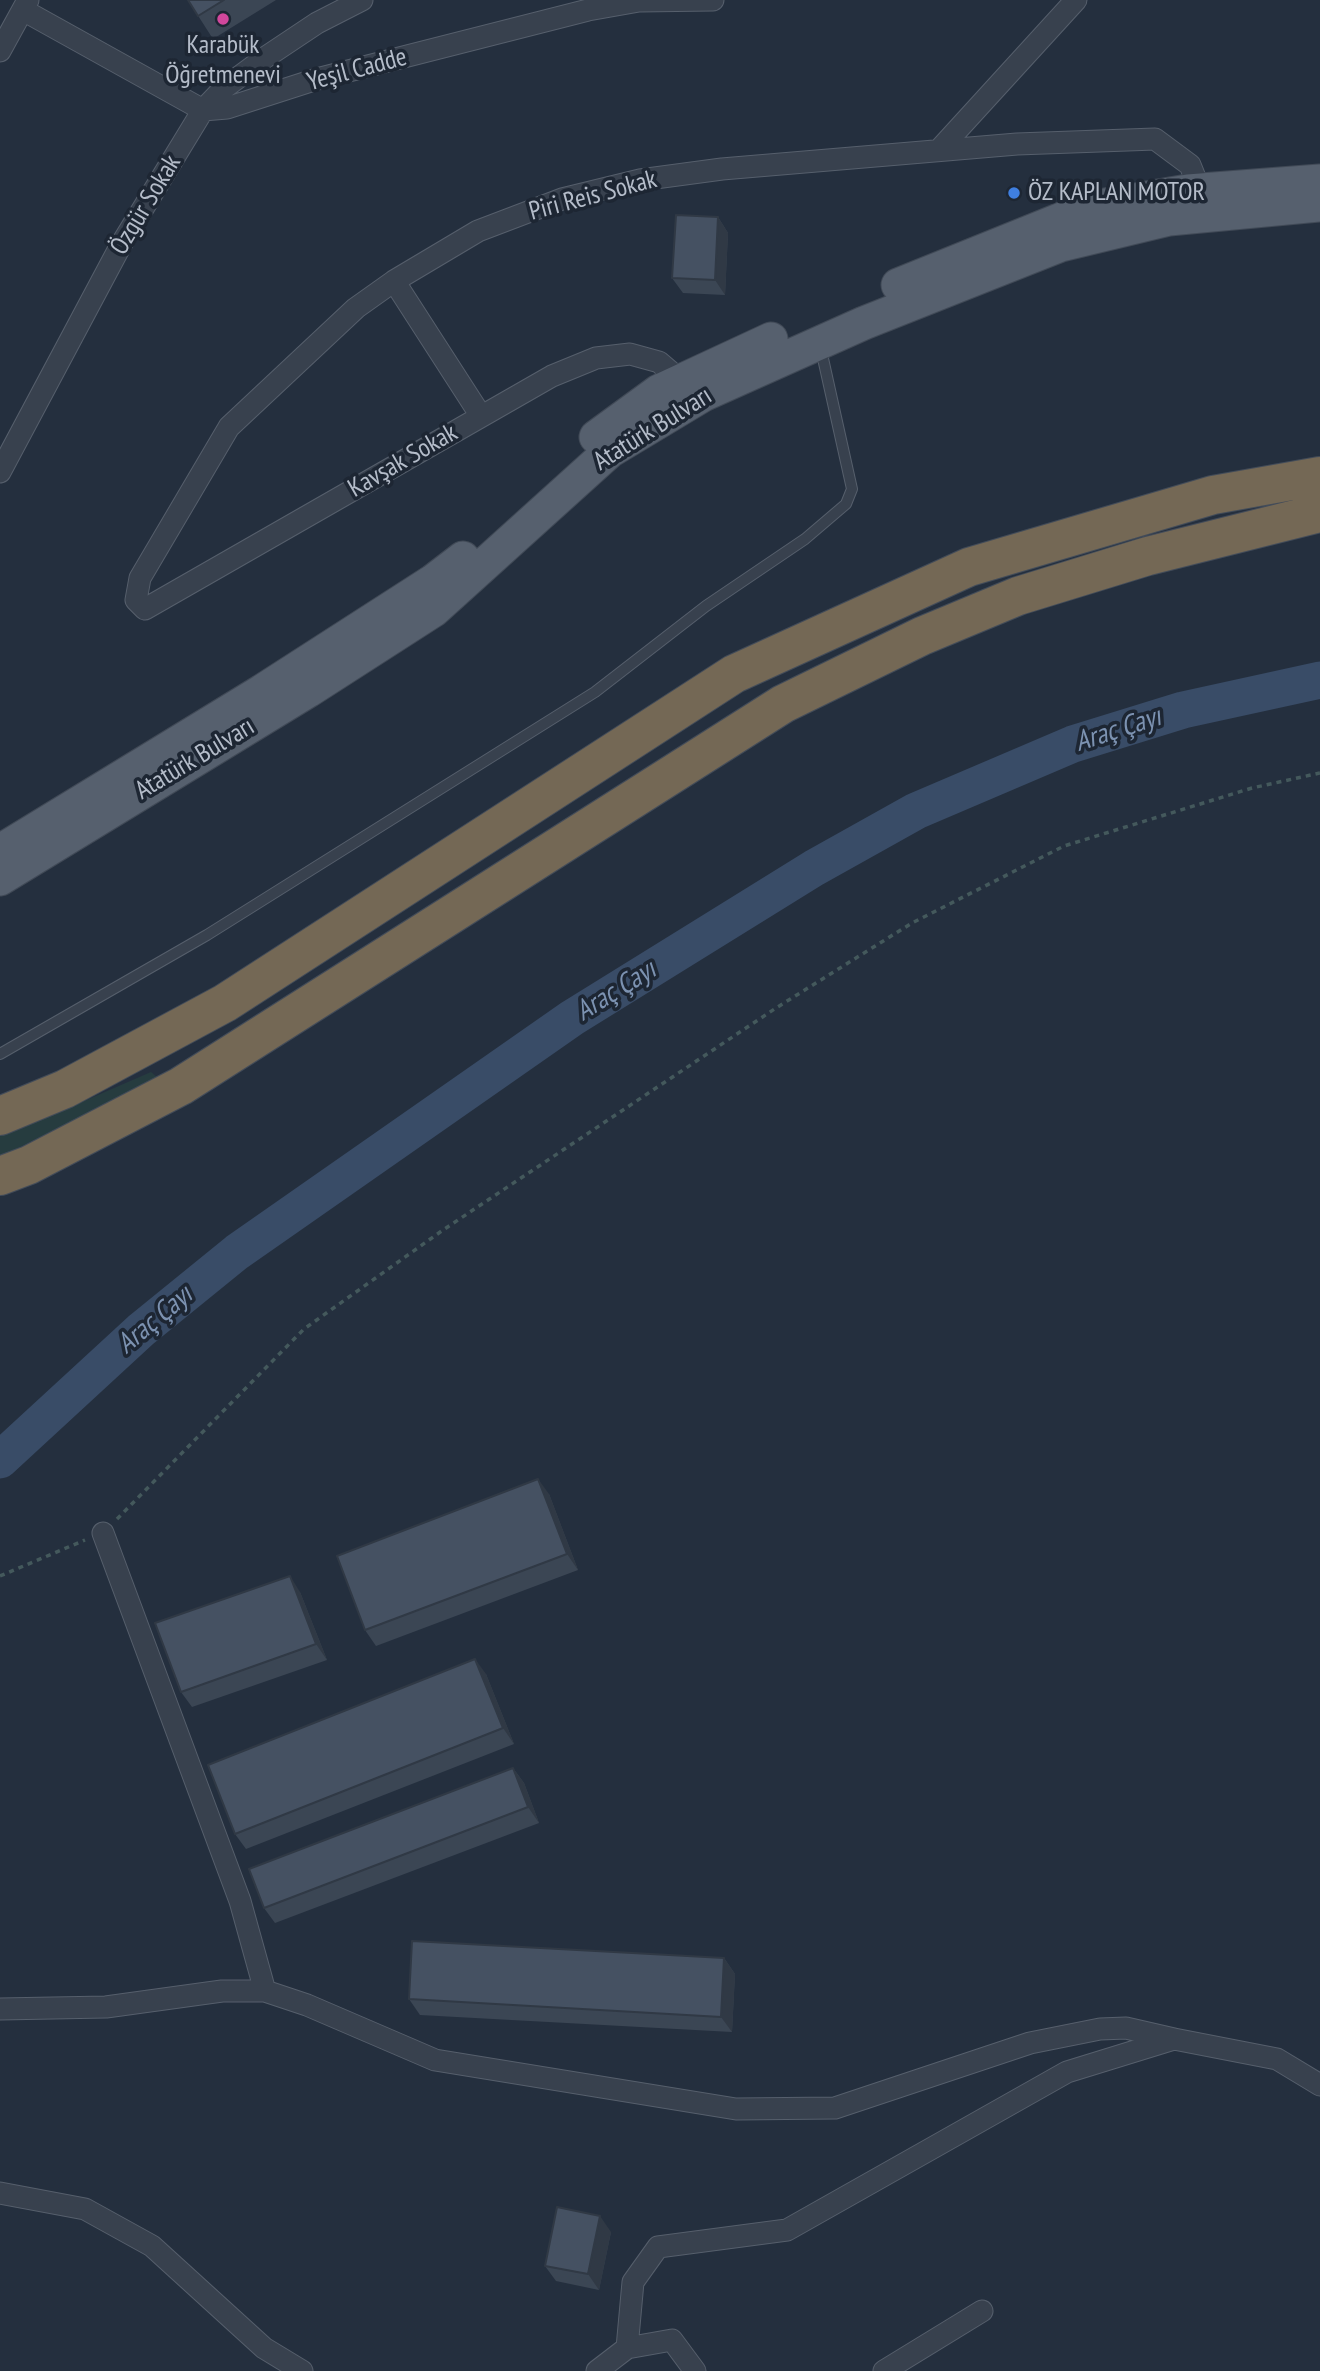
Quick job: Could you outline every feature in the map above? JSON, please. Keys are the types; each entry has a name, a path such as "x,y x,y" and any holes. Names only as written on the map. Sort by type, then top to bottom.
{"highway":[{"path":"0,1116 65,1089 225,1003 734,674 969,567 1213,495 1320,476"},
{"path":"0,1176 29,1165 181,1086 783,704 922,636 1018,596 1148,555 1320,513"}],"main road":[{"name":"Atatürk Bulvarı","path":"0,879 308,691 434,610 610,451 703,395 820,342 1060,245 1169,219 1201,203 1320,181"},
{"name":"Atatürk Bulvarı","path":"0,851 433,581 611,425 680,380 1064,218 1131,200 1320,205"}],"street":[{"name":"Özgür Sokak","path":"0,472 122,243 203,110 224,88 266,57 317,23 362,0"},
{"name":"Yeşil Cadde","path":"203,110 227,108 317,79 588,10 639,1 713,0"},
{"path":"939,150 1076,0"},
{"path":"0,51 25,5 203,110"},
{"name":"Piri Reis Sokak","path":"136,600 140,578 229,427 356,308 394,281 478,232 562,199 640,180 722,169 1017,144 1155,139 1190,165 1201,203"},
{"path":"394,281 481,416"},
{"name":"Kavşak Sokak","path":"136,600 145,609 552,376 596,358 630,354 659,362 680,380"},
{"path":"103,1533 240,1901 265,1991"},
{"path":"0,2009 106,2007 222,1991 265,1991 307,2004 435,2060 736,2109 835,2108 1030,2043 1100,2029 1126,2028 1278,2059 1319,2082"},
{"path":"627,2348 633,2281 658,2247 788,2230 1067,2072 1174,2039"},
{"path":"0,2193 85,2209 152,2246 264,2348 302,2371"},
{"path":"884,2371 982,2311"},
{"path":"597,2371 627,2348 672,2340 695,2371"}],"lane":[{"path":"0,1054 230,921 596,692 706,606 805,539 846,504 852,489 820,342"}],"path":[{"path":"0,1576 103,1533 304,1329 443,1230 776,1008 912,923 1064,846 1252,788 1320,773"}],"green space":[{"path":"151,1072 158,1078 0,1157 0,1133 29,1125"}],"building":[{"path":"188,0 224,0 198,16"},
{"path":"676,215 718,217 715,280 672,278"},
{"path":"538,1479 567,1554 365,1630 337,1556"},
{"path":"290,1576 316,1644 181,1692 155,1623"},
{"path":"475,1659 503,1728 235,1834 208,1765"},
{"path":"513,1768 528,1807 264,1908 249,1869"},
{"path":"412,1941 724,1958 721,2017 409,1999"},
{"path":"557,2207 600,2216 588,2274 545,2266"}],"waterway":[{"name":"Araç Çayı","path":"0,1460 141,1330 237,1252 572,1018 814,868 916,811 1073,744 1183,710 1320,680"}],"place":[{"name":"Karabük Öğretmenevi","path":"223,19"},
{"name":"ÖZ KAPLAN MOTOR","path":"1014,193"}]}
